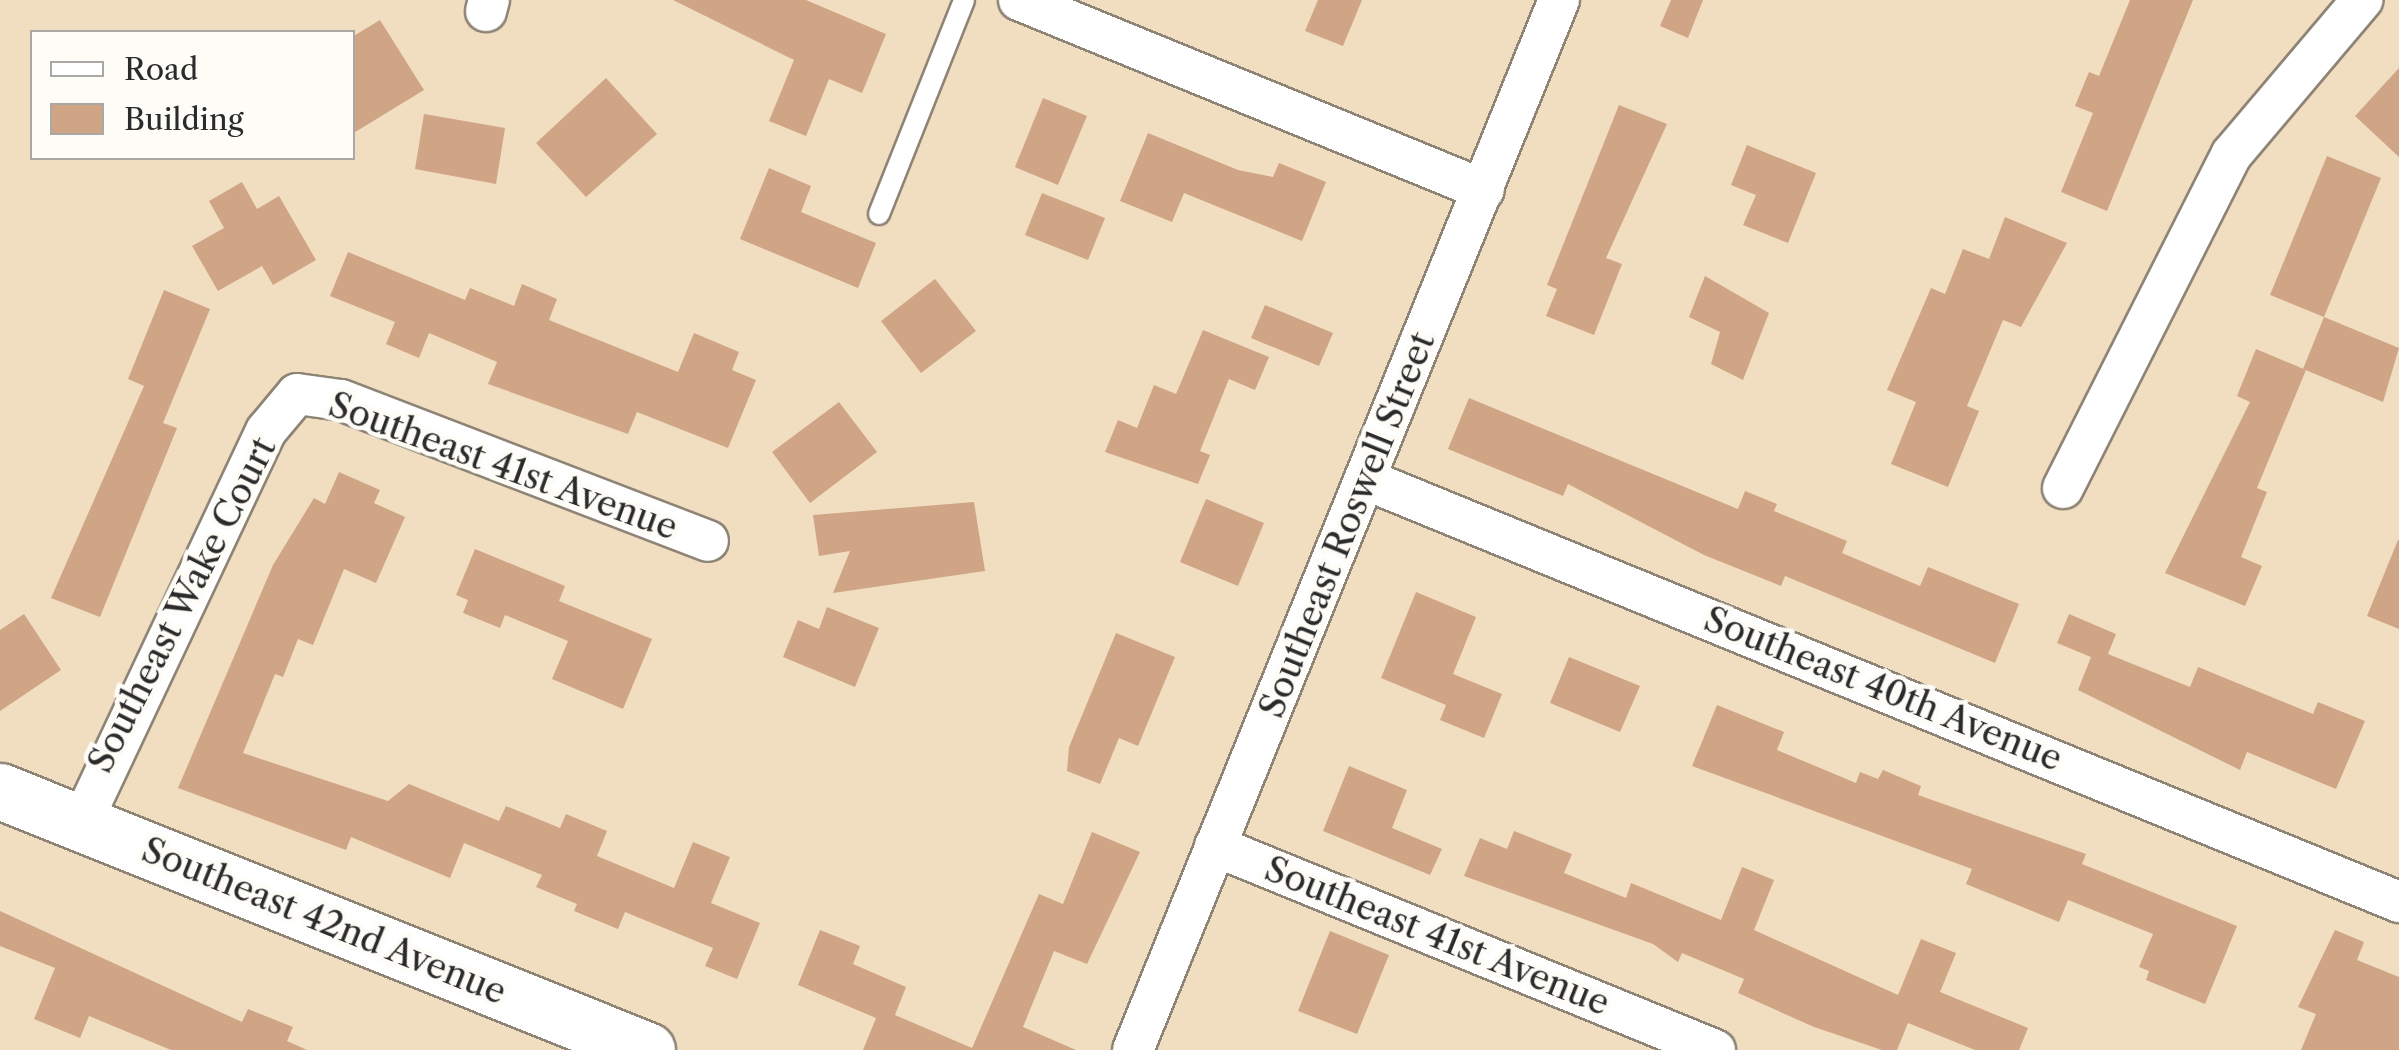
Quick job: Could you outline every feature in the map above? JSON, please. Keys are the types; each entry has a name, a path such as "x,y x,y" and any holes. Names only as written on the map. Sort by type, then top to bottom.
{"street":[{"path":"1019,0 1484,190"},
{"name":"Southeast Roswell Street","path":"1133,1050 1560,0"},
{"path":"2064,488 2232,154 2362,0"},
{"name":"Southeast 41st Avenue","path":"296,394 340,400 708,542"},
{"name":"Southeast Wake Court","path":"81,824 266,431 296,394"},
{"name":"Southeast 40th Avenue","path":"1366,480 2399,902"},
{"name":"Southeast 42nd Avenue","path":"0,791 648,1050"},
{"name":"Southeast 41st Avenue","path":"1215,846 1715,1050"}],"lane":[{"path":"879,214 964,0"}],"building":[{"path":"673,0 806,0 886,34 862,93 829,79 806,136 769,121 794,60"},
{"path":"1318,0 1362,0 1343,46 1305,31"},
{"path":"1671,0 1703,0 1688,38 1660,26"},
{"path":"2130,0 2193,0 2107,211 2061,192 2093,113 2075,106 2089,72 2099,76"},
{"path":"380,20 424,90 355,132 355,35"},
{"path":"2399,68 2399,157 2355,116"},
{"path":"606,78 657,134 586,197 536,143"},
{"path":"1043,98 1087,116 1058,185 1015,167"},
{"path":"1619,105 1667,124 1606,258 1622,264 1594,335 1546,316 1557,289 1547,285"},
{"path":"424,114 505,128 496,184 415,169"},
{"path":"1148,133 1238,170 1273,177 1279,163 1326,182 1302,241 1184,193 1172,222 1120,201"},
{"path":"1747,145 1816,173 1788,243 1743,225 1756,195 1731,185"},
{"path":"2327,156 2381,178 2324,317 2270,295"},
{"path":"769,168 811,186 801,212 876,243 858,288 740,239"},
{"path":"242,182 257,209 279,196 316,260 273,285 262,266 218,291 192,246 224,228 209,201"},
{"path":"1042,193 1105,218 1088,260 1025,235"},
{"path":"2005,217 2067,243 2021,327 2003,320 1967,406 1979,411 1948,487 1891,464 1916,402 1887,390 1931,288 1945,294 1963,249 1989,259"},
{"path":"348,252 465,300 470,288 514,306 522,284 557,299 549,320 678,372 694,333 739,352 732,370 756,380 728,448 637,412 628,434 488,384 497,362 429,333 419,358 386,344 395,322 330,296"},
{"path":"1705,276 1769,313 1743,380 1711,364 1720,332 1689,317"},
{"path":"935,279 976,331 921,373 881,321"},
{"path":"164,290 210,309 163,423 177,428 100,617 51,598 144,386 128,379"},
{"path":"1265,305 1333,333 1319,366 1251,338"},
{"path":"2324,317 2399,348 2383,402 2303,369"},
{"path":"1203,330 1269,357 1255,390 1229,379 1200,451 1210,455 1198,484 1105,452 1118,420 1137,428 1154,385 1176,394"},
{"path":"2256,349 2306,370 2257,488 2267,492 2241,557 2262,566 2245,606 2165,573 2250,402 2237,396"},
{"path":"1469,398 1738,509 1745,491 1777,504 1774,511 1847,541 1842,553 1920,586 1928,567 2019,604 1995,663 1785,576 1781,586 1704,555 1568,484 1563,496 1448,449"},
{"path":"839,402 877,452 810,503 772,452"},
{"path":"339,472 380,490 374,503 405,517 376,583 344,569 313,645 298,639 283,677 275,674 243,753 388,801 409,784 499,821 506,806 560,828 566,814 607,831 597,856 674,888 693,842 730,857 711,903 760,923 737,979 705,966 713,948 625,912 618,929 574,911 577,904 536,887 542,875 464,843 450,878 351,837 346,850 178,788 273,565 314,498 325,504"},
{"path":"1206,499 1264,523 1238,586 1180,562"},
{"path":"974,502 985,571 833,593 850,551 819,556 813,515"},
{"path":"2399,540 2399,629 2367,616"},
{"path":"475,549 565,586 559,601 652,639 623,709 552,679 568,641 505,615 500,628 463,613 468,600 456,595"},
{"path":"1416,592 1476,617 1453,674 1502,694 1484,738 1440,720 1446,705 1381,678"},
{"path":"827,607 879,628 855,687 783,657 798,620 819,629"},
{"path":"24,614 61,670 0,711 0,630"},
{"path":"2069,614 2116,634 2108,654 2190,687 2198,667 2313,714 2318,702 2365,721 2336,789 2247,752 2240,770 2078,690 2091,657 2057,643"},
{"path":"1116,633 1175,657 1138,746 1119,738 1100,784 1067,771 1069,747"},
{"path":"1569,657 1640,686 1620,732 1550,703"},
{"path":"1717,705 1784,732 1777,750 1856,783 1860,772 1878,779 1883,770 1921,786 1918,795 2086,854 2082,864 2237,926 2205,1004 2146,980 2149,971 2139,967 2153,934 2068,900 2059,922 1966,884 1972,869 1692,766"},
{"path":"1349,766 1407,790 1392,828 1442,849 1430,875 1323,831"},
{"path":"1514,831 1572,854 1564,873 1626,898 1631,883 1721,920 1742,867 1774,880 1754,930 1898,995 1921,939 1956,953 1940,992 2028,1028 2019,1050 1975,1050 1908,1023 1897,1050 1882,1050 1814,1027 1738,993 1744,979 1682,953 1678,962 1653,944 1464,876 1480,838 1507,849"},
{"path":"1092,832 1140,852 1087,964 1054,951 1023,1027 1076,1050 863,1050 876,1018 798,985 820,930 860,946 853,964 906,987 895,1015 972,1048 1039,894 1063,904"},
{"path":"0,911 242,1022 248,1009 293,1027 287,1041 307,1050 171,1050 89,1016 80,1038 34,1019 55,968 0,946"},
{"path":"2335,930 2364,942 2357,960 2399,977 2399,1050 2301,1050 2316,1014 2298,1007"},
{"path":"1330,931 1389,955 1357,1034 1298,1011"}]}
